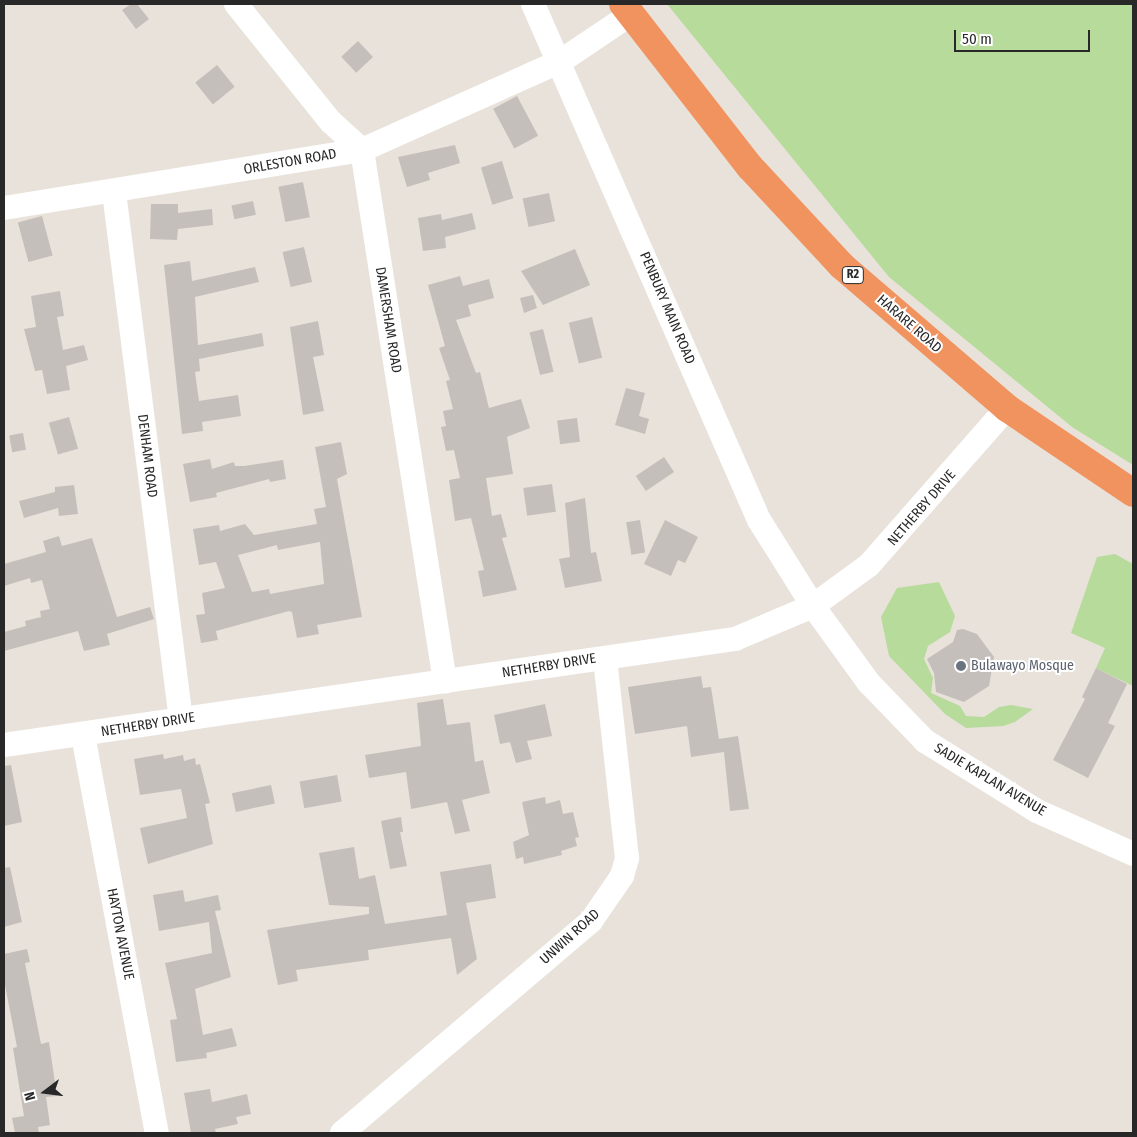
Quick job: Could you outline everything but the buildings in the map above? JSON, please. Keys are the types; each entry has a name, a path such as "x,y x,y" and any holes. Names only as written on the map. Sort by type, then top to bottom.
{"highway":[{"name":"HARARE ROAD","path":"627,9 750,166 842,266 1007,408 1133,493"}],"street":[{"path":"236,4 331,122 362,150"},
{"name":"PENBURY MAIN ROAD","path":"533,4 561,61 759,520 813,606"},
{"name":"ORLESTON ROAD","path":"4,208 114,192 362,150 561,61 627,9"},
{"name":"DAMERSHAM ROAD","path":"362,150 445,682"},
{"name":"DENHAM ROAD","path":"114,192 181,720"},
{"name":"NETHERBY DRIVE","path":"4,745 84,735 735,639 813,606 891,544 1007,408"},
{"name":"SADIE KAPLAN AVENUE","path":"813,606 869,683 925,741 1038,811 1133,854"},
{"name":"UNWIN ROAD","path":"342,1133 591,921 622,876 628,858 604,658"},
{"name":"HAYTON AVENUE","path":"84,735 158,1133"}],"green space":[{"path":"667,4 1133,4 1133,465 1072,427 889,277"},
{"path":"1115,554 1133,564 1133,686 1096,668 1105,648 1071,633 1097,557"},
{"path":"939,582 955,616 950,632 928,646 924,659 933,678 931,693 960,706 966,716 984,717 999,707 1011,705 1033,709 1015,722 1003,726 966,728 945,714 889,656 881,617 897,588"}],"place":[{"name":"Bulawayo Mosque","path":"961,666"}]}
